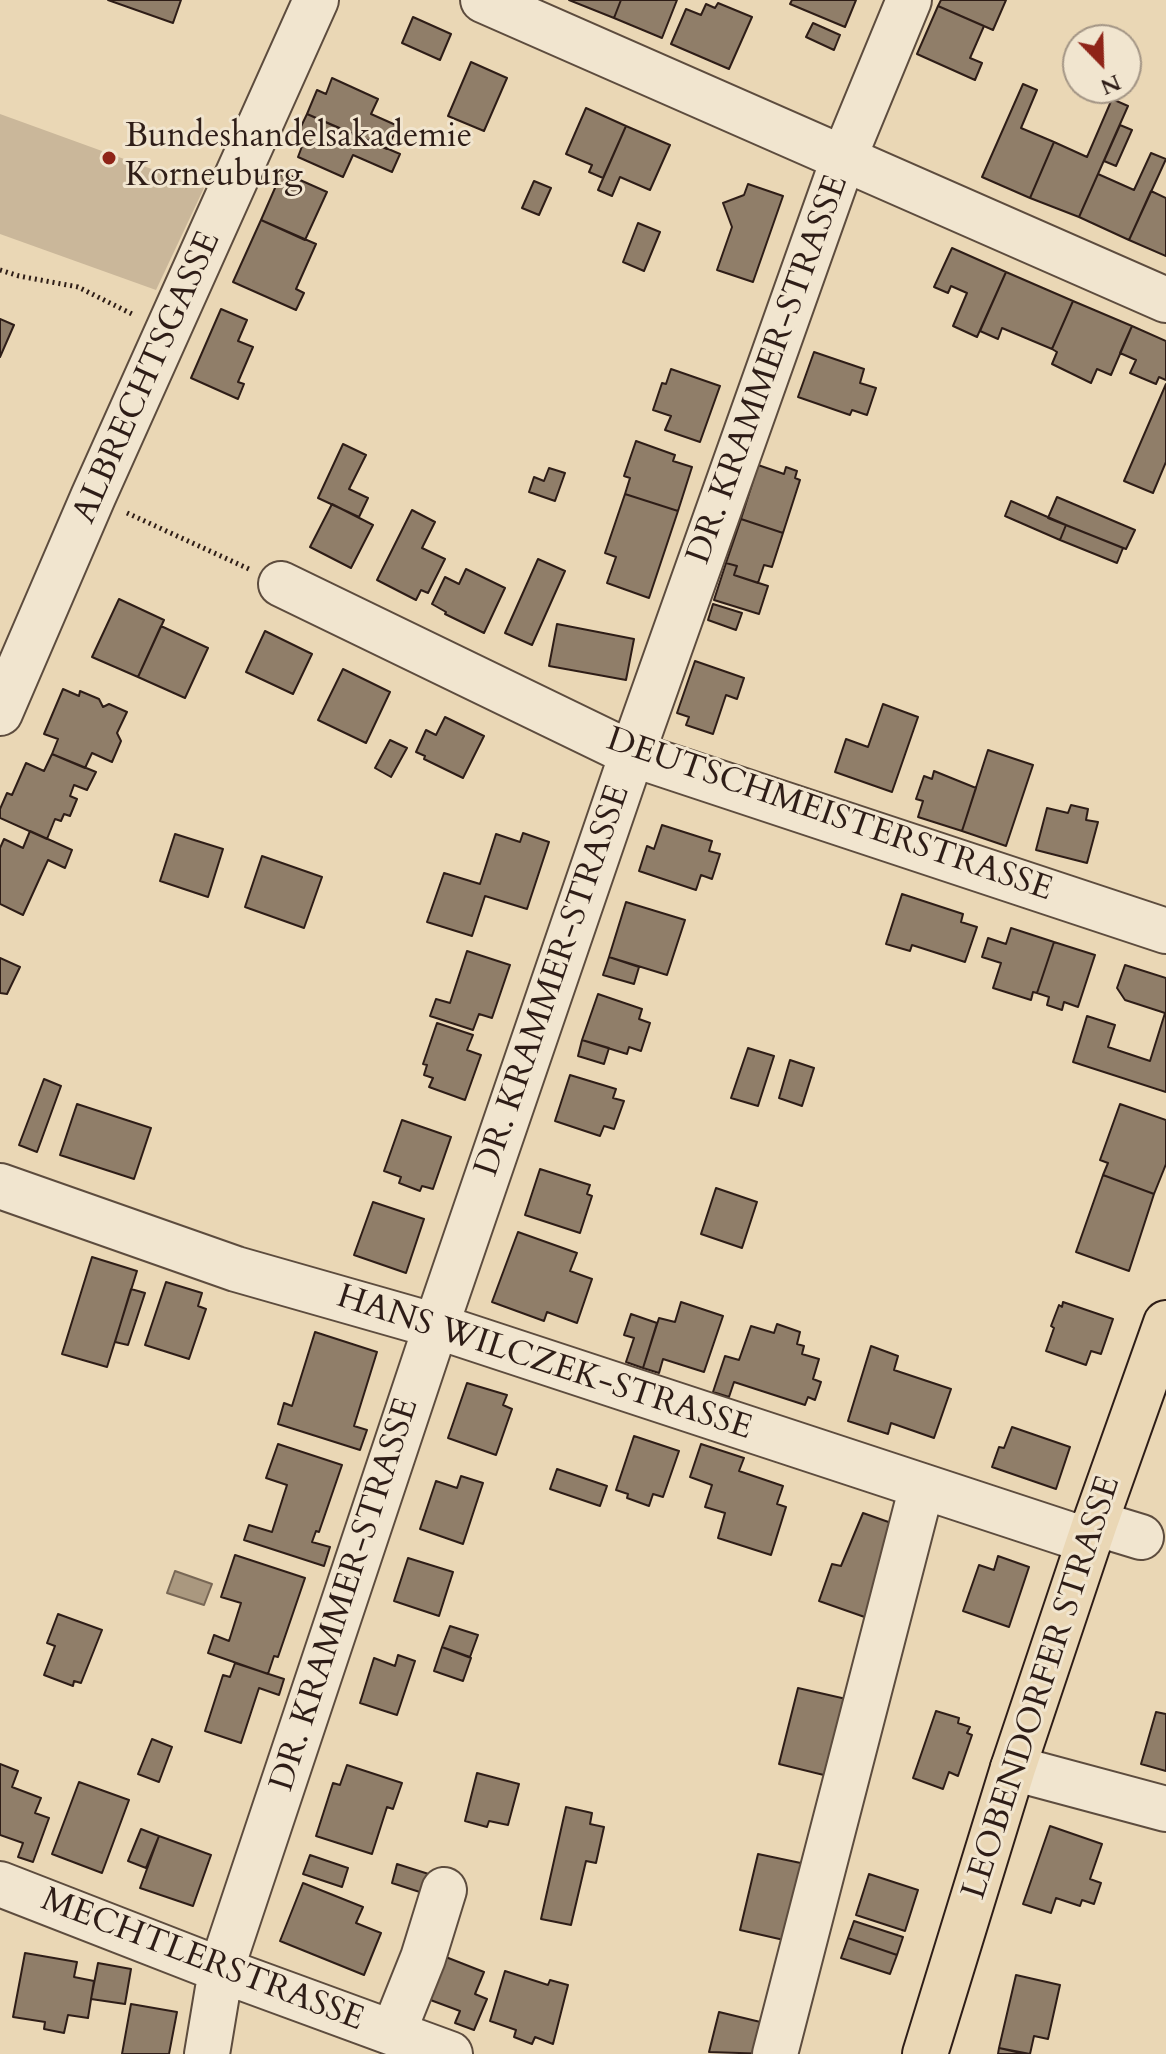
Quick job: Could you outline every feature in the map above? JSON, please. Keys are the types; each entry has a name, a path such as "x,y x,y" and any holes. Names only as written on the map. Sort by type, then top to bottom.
{"main road":[{"name":"LEOBENDORFER STRASSE","path":"925,2054 1013,1768 1166,1323"}],"street":[{"name":"ALBRECHTSGASSE","path":"0,713 93,497 316,0"},
{"path":"483,0 1166,300"},
{"name":"DR. KRAMMER-STRASSE","path":"207,2054 221,1970 436,1326 632,754 843,160 909,0"},
{"name":"DEUTSCHMEISTERSTRASSE","path":"281,584 632,754 1166,931"},
{"name":"HANS WILCZEK-STRASSE","path":"0,1186 236,1269 436,1326 922,1486 1092,1532 1141,1537"},
{"path":"775,2054 922,1486"},
{"path":"1013,1768 1166,1809"},
{"name":"MECHTLERSTRASSE","path":"0,1884 450,2054"},
{"path":"393,2033 423,1958 444,1890"}],"path":[{"path":"0,270 78,287 169,333"},
{"path":"93,497 281,584"}],"shaded area":[{"path":"0,114 204,188 156,290 0,234"},
{"path":"175,1571 212,1584 204,1605 167,1593"}],"building":[{"path":"108,0 181,0 173,23"},
{"path":"569,0 621,0 614,18"},
{"path":"621,0 677,0 662,38 614,18"},
{"path":"792,0 856,0 845,27 790,4"},
{"path":"941,0 1006,0 993,30 938,6"},
{"path":"718,3 752,17 729,69 671,44 686,9 701,15 706,4 715,8"},
{"path":"938,6 984,26 970,58 982,63 975,80 917,54"},
{"path":"413,17 451,34 440,60 402,43"},
{"path":"813,23 840,35 834,50 806,37"},
{"path":"471,62 507,78 484,131 448,116"},
{"path":"332,78 378,99 371,114 398,126 387,149 307,114 317,90 326,94"},
{"path":"1023,84 1037,90 1021,128 1054,142 1030,198 982,177"},
{"path":"1110,104 1128,106 1079,217 1030,198 1054,142 1087,157"},
{"path":"586,108 626,126 603,178 589,172 592,165 566,154"},
{"path":"307,114 400,154 392,172 353,155 343,177 298,157 304,141 296,137"},
{"path":"1120,125 1132,130 1116,166 1104,161"},
{"path":"626,126 670,145 650,190 620,177 612,196 598,190"},
{"path":"1151,153 1166,159 1129,240 1079,217 1098,174 1134,190"},
{"path":"282,172 327,192 305,240 261,220"},
{"path":"534,181 551,188 539,215 522,208"},
{"path":"748,184 783,196 753,282 717,270 732,227 723,203 744,195"},
{"path":"1151,191 1166,198 1166,256 1129,240"},
{"path":"261,220 316,244 296,289 304,293 296,310 233,282"},
{"path":"638,223 660,232 644,271 623,262"},
{"path":"952,248 1006,272 977,337 953,326 967,293 951,286 948,293 934,287"},
{"path":"1006,272 1073,301 1052,349 1002,328 998,339 980,331"},
{"path":"1073,301 1132,326 1111,375 1097,369 1091,383 1052,364 1057,352 1052,349"},
{"path":"221,309 247,320 238,341 253,347 238,382 244,384 238,399 191,378"},
{"path":"0,319 14,325 0,357"},
{"path":"1132,326 1166,341 1166,380 1159,377 1156,384 1130,373 1136,360 1120,353"},
{"path":"814,352 864,369 860,383 876,388 867,415 852,410 850,415 798,397"},
{"path":"671,369 720,386 700,442 665,430 671,416 653,410 662,383 666,384"},
{"path":"1166,384 1166,462 1153,493 1124,481"},
{"path":"636,441 675,455 673,461 692,467 678,511 625,494 630,478 624,476"},
{"path":"343,444 366,455 349,489 368,498 359,517 318,498"},
{"path":"758,465 784,474 786,467 797,471 795,478 800,480 783,533 741,519"},
{"path":"549,468 565,473 555,501 529,492 534,477 544,481"},
{"path":"625,494 678,511 649,598 607,583 616,557 605,553"},
{"path":"1057,497 1135,530 1126,549 1048,518"},
{"path":"1011,501 1066,525 1060,540 1005,516"},
{"path":"332,504 373,525 351,568 310,547"},
{"path":"412,510 435,522 422,548 445,559 428,593 421,590 416,600 377,580"},
{"path":"741,519 783,533 772,567 764,565 758,583 734,575 737,566 726,563"},
{"path":"1066,525 1123,548 1117,563 1060,540"},
{"path":"538,559 565,571 532,645 505,633"},
{"path":"726,563 737,566 734,575 768,586 759,614 714,600"},
{"path":"466,569 505,588 484,633 445,614 432,604 445,577 459,584"},
{"path":"119,599 164,620 138,677 92,657"},
{"path":"713,604 742,613 736,630 708,620"},
{"path":"557,624 634,639 626,680 549,666"},
{"path":"161,626 208,648 185,698 138,677"},
{"path":"265,631 312,654 293,694 246,672"},
{"path":"695,661 744,678 737,699 726,695 713,734 686,725 689,717 677,713"},
{"path":"343,669 390,692 366,743 318,720"},
{"path":"63,689 79,696 80,691 99,699 103,707 109,704 127,712 117,733 121,741 112,762 92,753 85,768 52,754 58,739 44,734"},
{"path":"883,704 918,717 892,792 835,772 846,739 868,747"},
{"path":"445,717 484,736 463,778 416,752 426,730 436,735"},
{"path":"390,740 407,748 391,777 375,768"},
{"path":"988,750 1033,765 1006,846 962,831"},
{"path":"52,754 96,772 87,790 74,785 70,796 77,799 70,816 64,814 61,821 55,819 47,839 0,818 0,809 7,793 12,795 26,763 44,771"},
{"path":"934,771 976,788 962,831 918,817 923,801 916,799 924,776 932,779"},
{"path":"1071,805 1088,809 1086,820 1098,822 1087,863 1036,850 1047,808 1068,813"},
{"path":"662,825 712,841 709,851 720,854 712,879 701,875 696,890 639,871 647,846 654,849"},
{"path":"30,831 72,850 65,868 48,860 23,915 0,904 0,848 4,839 23,848"},
{"path":"523,833 549,842 527,909 485,896 472,936 427,922 444,873 480,884 496,834 520,842"},
{"path":"175,834 223,849 208,897 160,881"},
{"path":"262,856 322,877 304,928 245,907"},
{"path":"902,894 963,914 961,922 977,927 965,962 912,945 910,951 886,944"},
{"path":"626,902 685,920 667,975 609,957"},
{"path":"1011,928 1054,942 1037,993 1033,992 1031,1000 993,988 1001,963 982,957 988,938 1006,944"},
{"path":"1054,942 1095,955 1078,1007 1064,1002 1062,1010 1047,1005 1049,997 1037,993"},
{"path":"467,951 510,965 492,1018 479,1014 473,1030 430,1016 436,999 450,1003"},
{"path":"609,957 639,967 634,984 603,975"},
{"path":"0,958 20,967 7,994 0,993"},
{"path":"1125,965 1166,978 1166,1092 1073,1062 1087,1016 1115,1025 1108,1047 1150,1061 1165,1013 1125,1000 1117,988"},
{"path":"598,994 642,1009 639,1019 650,1023 641,1051 629,1047 627,1054 582,1040"},
{"path":"437,1023 473,1035 467,1050 481,1055 465,1100 429,1087 433,1078 424,1075 427,1065 423,1064"},
{"path":"582,1040 609,1048 604,1064 578,1056"},
{"path":"748,1048 774,1056 758,1106 731,1098"},
{"path":"790,1060 814,1068 802,1106 779,1098"},
{"path":"570,1075 616,1089 613,1098 624,1101 614,1129 604,1126 600,1136 555,1121"},
{"path":"44,1079 61,1086 37,1152 19,1145"},
{"path":"77,1104 151,1128 134,1179 60,1155"},
{"path":"1120,1104 1166,1120 1166,1164 1154,1194 1103,1175 1108,1163 1100,1160"},
{"path":"402,1120 451,1137 433,1189 422,1186 420,1191 399,1183 401,1177 384,1171"},
{"path":"540,1169 590,1185 587,1194 592,1196 580,1233 525,1215"},
{"path":"1103,1175 1154,1194 1129,1271 1076,1252"},
{"path":"716,1188 757,1202 742,1248 701,1234"},
{"path":"373,1202 424,1219 406,1273 354,1255"},
{"path":"518,1232 577,1253 570,1271 592,1279 577,1323 547,1312 544,1321 492,1302"},
{"path":"92,1257 137,1271 107,1367 62,1354"},
{"path":"166,1282 202,1293 198,1306 206,1309 189,1359 145,1345"},
{"path":"131,1289 145,1293 128,1345 115,1342"},
{"path":"681,1302 723,1316 704,1372 663,1359 659,1373 643,1368 659,1318 675,1322"},
{"path":"1063,1302 1113,1319 1101,1354 1091,1351 1086,1365 1046,1351 1054,1328 1051,1326"},
{"path":"631,1314 657,1323 643,1368 626,1362 634,1338 624,1335"},
{"path":"777,1324 800,1332 797,1344 804,1346 802,1354 819,1359 813,1379 821,1382 815,1400 808,1397 805,1405 734,1382 729,1397 713,1392 725,1356 739,1360 751,1326 774,1333"},
{"path":"315,1332 377,1352 354,1426 367,1430 360,1450 278,1424 284,1403 292,1406"},
{"path":"871,1346 898,1356 894,1370 951,1389 934,1438 891,1423 888,1434 848,1421"},
{"path":"467,1383 507,1395 503,1405 512,1409 496,1455 448,1438"},
{"path":"1012,1427 1070,1447 1056,1489 992,1467 999,1447 1004,1448"},
{"path":"634,1436 679,1451 663,1497 653,1494 649,1506 616,1490"},
{"path":"278,1444 342,1465 319,1532 316,1531 312,1542 330,1547 324,1566 244,1540 249,1525 272,1532 287,1485 266,1478"},
{"path":"701,1444 744,1458 739,1471 783,1486 777,1504 786,1507 771,1555 718,1538 725,1513 705,1507 712,1485 690,1477"},
{"path":"557,1469 607,1486 600,1506 550,1489"},
{"path":"461,1476 483,1483 463,1544 420,1529 436,1481 457,1488"},
{"path":"863,1513 897,1525 876,1621 819,1601 832,1564 841,1566"},
{"path":"235,1555 305,1578 278,1657 274,1656 268,1674 208,1653 214,1635 229,1641 241,1603 221,1597"},
{"path":"998,1556 1029,1567 1009,1627 963,1611 979,1565 994,1570"},
{"path":"408,1558 453,1572 439,1616 394,1601"},
{"path":"58,1614 102,1630 81,1683 74,1681 73,1686 44,1675 55,1646 47,1643"},
{"path":"450,1626 478,1635 470,1657 442,1647"},
{"path":"442,1647 471,1658 463,1681 434,1671"},
{"path":"398,1655 415,1661 397,1715 360,1703 374,1658 395,1666"},
{"path":"235,1663 284,1679 279,1695 259,1688 241,1743 205,1731 223,1675 230,1677"},
{"path":"798,1688 855,1701 836,1778 779,1764"},
{"path":"936,1711 959,1718 958,1723 970,1727 967,1733 972,1735 958,1776 949,1772 943,1789 913,1778"},
{"path":"1156,1712 1166,1714 1166,1771 1141,1764"},
{"path":"152,1739 172,1747 159,1782 138,1774"},
{"path":"0,1764 18,1771 12,1787 41,1798 35,1813 49,1818 33,1862 18,1857 23,1843 0,1835"},
{"path":"347,1765 402,1783 393,1809 387,1807 372,1854 316,1836 333,1783 340,1785"},
{"path":"477,1773 519,1784 508,1825 489,1821 487,1827 465,1821"},
{"path":"79,1782 129,1800 102,1873 52,1854"},
{"path":"566,1807 592,1813 590,1824 604,1827 596,1863 586,1861 571,1925 541,1919"},
{"path":"1050,1826 1102,1844 1090,1879 1101,1883 1094,1904 1082,1900 1080,1906 1056,1898 1051,1913 1023,1904"},
{"path":"141,1829 159,1836 146,1868 128,1861"},
{"path":"159,1836 211,1855 193,1906 140,1888"},
{"path":"758,1854 815,1866 797,1943 740,1930"},
{"path":"310,1855 348,1868 342,1887 303,1874"},
{"path":"397,1864 435,1876 429,1895 392,1883"},
{"path":"869,1874 918,1890 905,1931 856,1915"},
{"path":"303,1883 363,1907 356,1923 381,1933 364,1975 280,1941"},
{"path":"854,1921 903,1937 897,1955 848,1938"},
{"path":"848,1938 897,1955 890,1974 841,1958"},
{"path":"433,1952 484,1972 475,1994 487,1999 474,2030 455,2023 460,2011 417,1995"},
{"path":"25,1953 77,1962 74,1977 94,1981 88,2018 68,2015 64,2033 44,2029 45,2022 13,2017"},
{"path":"98,1963 131,1969 125,2004 91,1999"},
{"path":"505,1971 548,1985 550,1980 568,1985 553,2044 535,2037 532,2044 514,2037 516,2030 490,2021"},
{"path":"1016,1975 1060,1985 1048,2039 1034,2036 1030,2054 999,2048"},
{"path":"131,2004 177,2012 169,2054 122,2054"},
{"path":"719,2012 777,2026 770,2054 709,2052"},
{"path":"999,2048 1025,2054 998,2054"}],"place":[{"name":"Bundeshandelsakademie Korneuburg","path":"109,158"}]}
